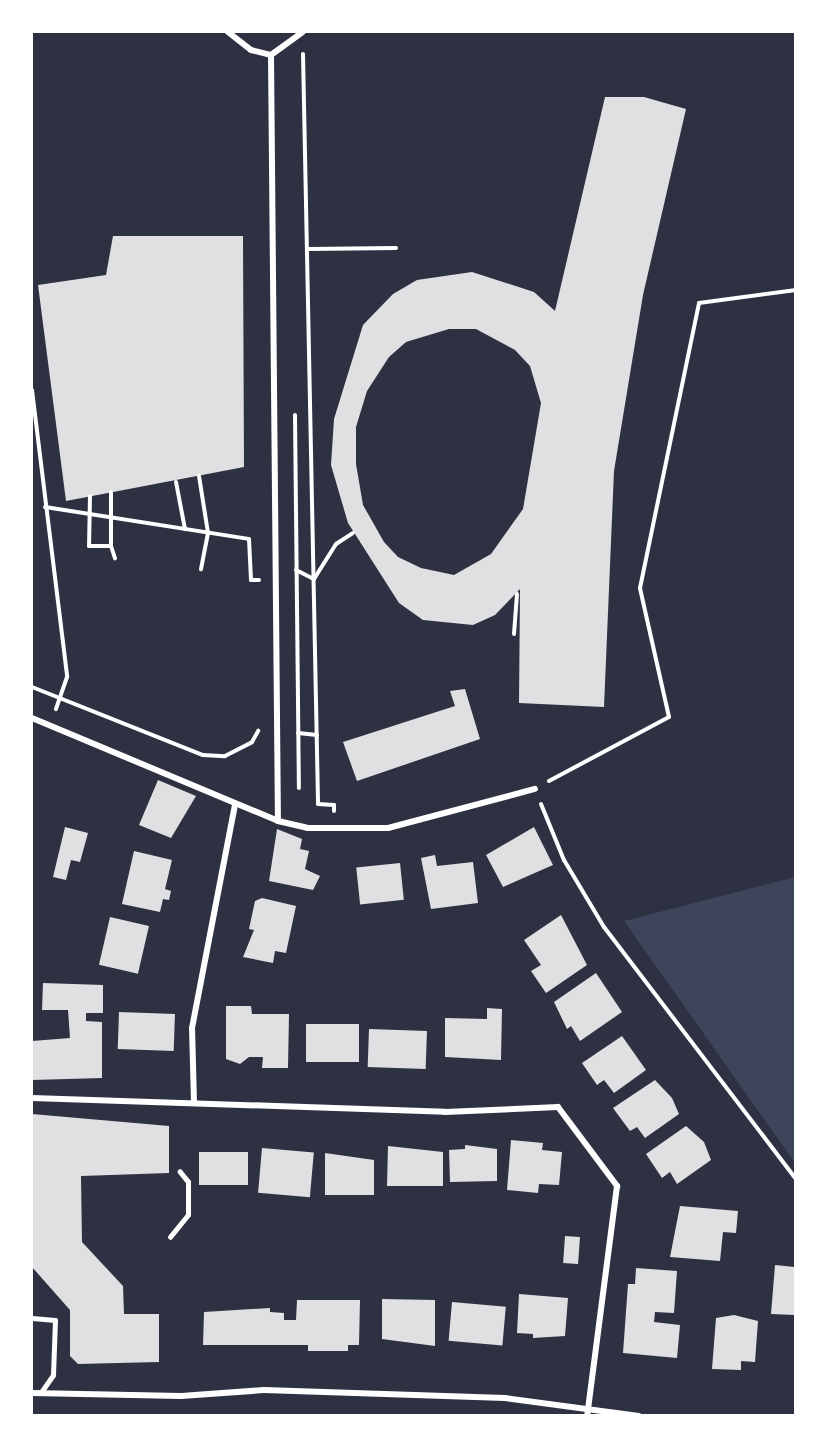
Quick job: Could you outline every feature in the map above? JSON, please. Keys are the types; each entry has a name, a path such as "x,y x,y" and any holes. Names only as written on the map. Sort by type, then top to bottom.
{"street":[{"path":"228,32 251,50 271,55 303,32"},
{"path":"271,55 278,821"},
{"path":"32,718 278,821 335,830 408,825 536,789"},
{"path":"194,1103 192,1028 235,804"},
{"path":"32,1098 445,1112 558,1107 617,1186 588,1414"},
{"path":"32,1318 55,1320 52,1376 41,1392"},
{"path":"32,1393 181,1395 264,1390 483,1397 588,1414 639,1416"}],"lane":[{"path":"170,1237 188,1215 188,1182 180,1172"}],"path":[{"path":"306,54 318,804 334,805 335,830"},
{"path":"308,249 396,248"},
{"path":"795,290 699,303 640,588 669,717 536,789 564,860 604,927 795,1179"},
{"path":"32,390 67,677 57,698 55,728"},
{"path":"200,476 208,533 201,569"},
{"path":"176,482 185,529"},
{"path":"111,492 113,518 111,546 116,558"},
{"path":"90,496 88,546 111,546"},
{"path":"45,507 249,540 250,580 276,577 297,570 314,579"},
{"path":"314,579 336,544 353,532"},
{"path":"514,634 517,594"},
{"path":"32,687 203,755"}],"shaded area":[{"path":"796,877 795,1163 624,921"}],"building":[{"path":"605,97 644,97 686,109 643,295 614,471 604,707 519,703 520,589 495,615 473,625 423,620 399,603 348,523 331,465 334,419 363,325 393,294 417,280 472,272 534,292 555,311","holes":["449,329 476,329 515,350 530,366 541,403 523,509 491,554 454,575 421,568 398,557 384,542 363,505 356,464 356,427 367,391 389,357 406,342"]},
{"path":"113,236 243,236 244,467 66,501 38,285 106,275"},
{"path":"465,689 480,739 357,781 343,742 455,706 450,691"},
{"path":"158,780 196,796 171,838 139,825"},
{"path":"65,827 88,833 80,862 71,860 66,880 53,877"},
{"path":"534,827 553,865 503,887 486,855"},
{"path":"277,829 302,839 300,849 309,851 305,869 320,876 313,890 269,881"},
{"path":"134,851 172,860 165,889 171,891 169,900 163,899 160,912 122,904"},
{"path":"435,855 437,866 473,862 478,903 431,909 421,858"},
{"path":"400,863 404,900 360,904 356,868"},
{"path":"262,898 296,906 286,953 275,951 273,963 243,957 254,930 249,929 255,901"},
{"path":"561,915 587,965 546,993 531,971 541,965 524,940"},
{"path":"110,917 149,926 138,974 99,965"},
{"path":"596,973 622,1012 580,1041 571,1026 567,1029 554,1002"},
{"path":"43,983 103,985 103,1013 86,1013 86,1021 102,1022 102,1078 32,1080 32,1041 70,1038 68,1010 42,1010"},
{"path":"226,1006 251,1006 252,1014 289,1014 288,1068 262,1068 263,1057 249,1057 240,1064 226,1059"},
{"path":"487,1008 502,1009 501,1060 445,1057 445,1018 487,1019"},
{"path":"119,1012 175,1014 174,1051 118,1049"},
{"path":"306,1024 359,1024 359,1062 306,1062"},
{"path":"369,1029 427,1031 426,1069 368,1067"},
{"path":"622,1036 646,1070 614,1093 604,1080 597,1085 582,1063"},
{"path":"655,1080 672,1098 679,1114 645,1138 637,1127 630,1131 613,1108"},
{"path":"32,1114 169,1126 169,1173 81,1176 82,1242 123,1286 124,1314 159,1314 159,1362 78,1364 70,1356 70,1310 32,1267"},
{"path":"686,1126 704,1142 711,1160 677,1184 670,1172 662,1178 646,1154"},
{"path":"511,1140 543,1143 542,1150 562,1152 559,1185 539,1184 538,1193 507,1190"},
{"path":"465,1145 497,1149 497,1181 450,1182 449,1150 465,1149"},
{"path":"388,1146 443,1152 443,1186 387,1186"},
{"path":"262,1148 314,1153 310,1197 258,1193"},
{"path":"199,1152 248,1152 248,1185 199,1185"},
{"path":"325,1153 374,1160 374,1195 325,1195"},
{"path":"680,1206 738,1211 736,1233 723,1232 720,1261 670,1257"},
{"path":"565,1236 580,1237 578,1264 563,1263"},
{"path":"775,1265 795,1267 795,1315 771,1314"},
{"path":"636,1268 677,1271 674,1313 655,1312 654,1322 680,1325 677,1358 623,1353 628,1284 635,1284"},
{"path":"519,1294 568,1298 565,1336 533,1338 533,1334 517,1333"},
{"path":"382,1299 435,1300 435,1346 382,1339"},
{"path":"297,1300 360,1300 359,1345 348,1345 348,1351 308,1351 308,1345 203,1345 204,1312 270,1308 270,1312 284,1313 284,1320 296,1320"},
{"path":"452,1302 506,1307 502,1346 449,1341"},
{"path":"734,1315 758,1321 755,1362 741,1361 741,1370 712,1369 716,1318"}]}
